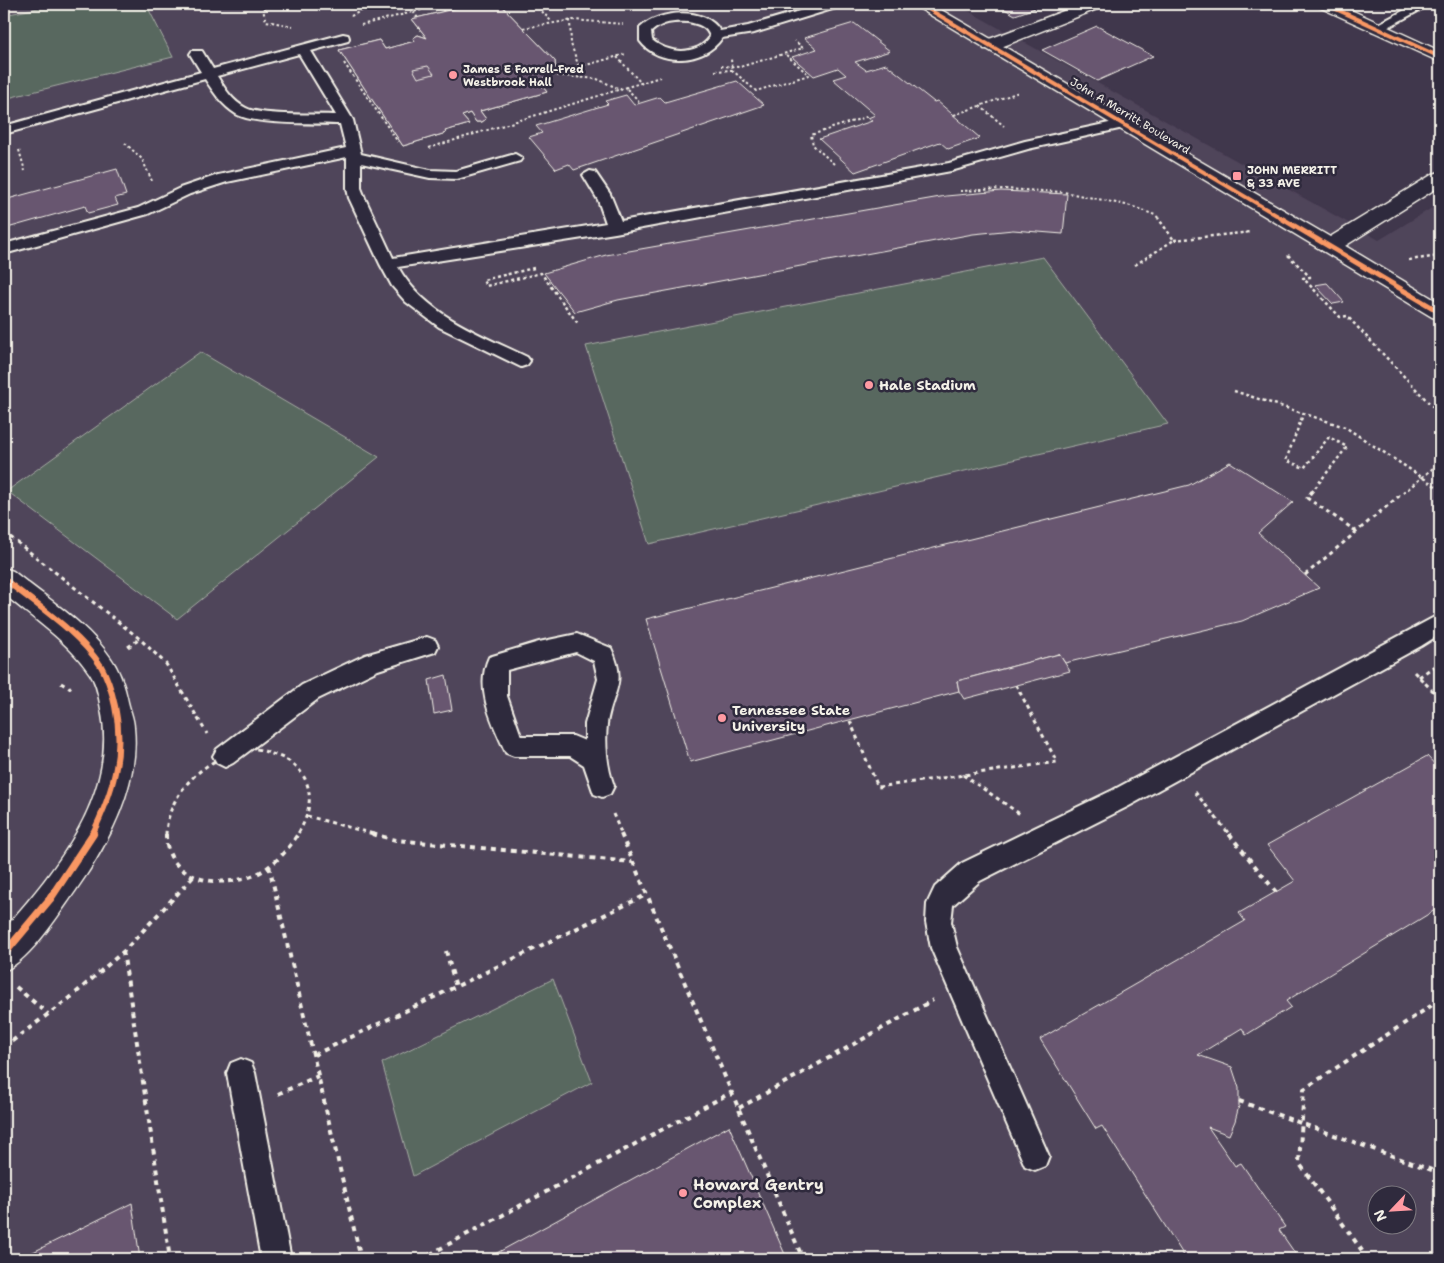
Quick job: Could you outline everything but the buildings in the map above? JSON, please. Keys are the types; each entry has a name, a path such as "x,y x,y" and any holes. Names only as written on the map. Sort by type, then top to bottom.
{"street":[{"name":"John A Merritt Boulevard","path":"920,4 1440,312"},
{"path":"990,45 1096,4"},
{"path":"1325,4 1440,57"},
{"path":"1330,246 1440,178"},
{"path":"4,579 84,648 101,666 117,706 121,733 115,783 102,816 56,892 4,954"}],"lane":[{"path":"716,35 750,30 835,4"},
{"path":"1378,28 1425,4"},
{"path":"676,18 688,18 705,22 714,29 716,35 715,40 708,47 687,54 672,54 657,50 648,44 645,38 645,31 652,25 676,18"},
{"path":"4,130 336,40"},
{"path":"303,49 346,120 354,154 354,188 357,198 399,283 423,308 437,318 521,361"},
{"path":"197,54 222,96 242,112 260,116 346,120"},
{"path":"388,264 615,228 951,167 1025,144 1123,124"},
{"path":"4,249 143,211 223,178 354,154 430,174 449,175 468,173 515,158"},
{"path":"590,175 602,192 610,209 615,228"},
{"path":"1035,1156 944,948 937,921 939,901 952,886 971,872 1176,768 1440,623"},
{"path":"596,759 573,746 514,746 499,712 492,682 497,664 540,651 577,643 603,655 609,679 596,724 596,759 596,770 602,786"},
{"path":"218,751 310,692 373,662 426,646"},
{"path":"241,1073 276,1259"}],"path":[{"path":"266,21 263,10 268,4"},
{"path":"407,4 418,18"},
{"path":"429,4 439,5 444,11"},
{"path":"401,147 336,40 361,25 445,4"},
{"path":"535,4 551,21"},
{"path":"570,19 571,44 582,77"},
{"path":"523,28 551,21 570,19 628,25"},
{"path":"579,67 632,53"},
{"path":"732,70 756,91 809,75 785,54"},
{"path":"617,57 642,84"},
{"path":"552,74 582,77 605,82 622,90"},
{"path":"425,149 627,89 662,76"},
{"path":"627,89 641,103"},
{"path":"954,114 1022,91"},
{"path":"856,185 818,150 810,137 815,133 869,116"},
{"path":"125,144 142,160 161,202"},
{"path":"952,192 1003,189 1064,192 1131,206 1155,215 1164,223 1174,240"},
{"path":"1135,265 1174,240 1258,231"},
{"path":"1286,252 1310,277 1303,278 1340,317 1347,316 1433,408 1440,420"},
{"path":"1407,260 1440,256"},
{"path":"540,266 483,280 486,286 541,273 579,325"},
{"path":"1234,391 1304,412 1345,427 1440,489"},
{"path":"1304,412 1286,460 1304,468 1329,437 1347,447 1307,498 1356,531"},
{"path":"1305,575 1436,465 1440,458"},
{"path":"4,532 140,639 166,664 218,751"},
{"path":"1393,650 1440,698"},
{"path":"1419,677 1440,662"},
{"path":"850,721 878,787 1057,762 1016,685"},
{"path":"256,749 275,752 292,760 304,774 309,785 311,799 307,816 293,844 269,866 258,873 231,882 212,882 194,877 178,868 169,854 166,831 169,816 177,795 190,779 208,764 218,751 256,749"},
{"path":"1176,768 1276,892"},
{"path":"962,775 1049,833"},
{"path":"602,786 646,895 803,1259"},
{"path":"307,816 396,840 633,862"},
{"path":"269,866 361,1259"},
{"path":"4,1047 48,1014 123,951 194,877"},
{"path":"314,1055 646,895"},
{"path":"123,951 170,1259"},
{"path":"446,952 456,987"},
{"path":"11,982 48,1014"},
{"path":"739,1108 960,985"},
{"path":"1368,1259 1299,1163 1304,1089 1440,1000"},
{"path":"247,1108 318,1076"},
{"path":"421,1259 732,1092"},
{"path":"1239,1101 1440,1173"}],"shaded area":[{"name":"Tennessee State University","path":"4,4 956,4 1379,240 1440,203 1440,1259 4,1259"}],"green space":[{"path":"58,4 146,4 173,57 4,99 4,15"},
{"name":"Hale Stadium","path":"1043,257 1168,424 649,544 586,346"},
{"path":"200,352 379,457 177,619 7,491"},
{"path":"553,979 592,1082 413,1176 382,1063"}],"cycle path":[{"path":"920,4 1440,312"},
{"path":"1325,4 1440,57"},
{"path":"4,579 67,630 100,665 112,693 120,728 118,764 109,799 93,834 73,867 50,899 4,954"}],"place":[{"name":"James E Farrell-Fred Westbrook Hall","path":"453,75"},
{"name":"JOHN MERRITT & 33 AVE","path":"1237,176"},
{"name":"Hale Stadium","path":"869,385"},
{"name":"Tennessee State University","path":"722,718"},
{"name":"Howard Gentry Complex","path":"683,1193"}]}
